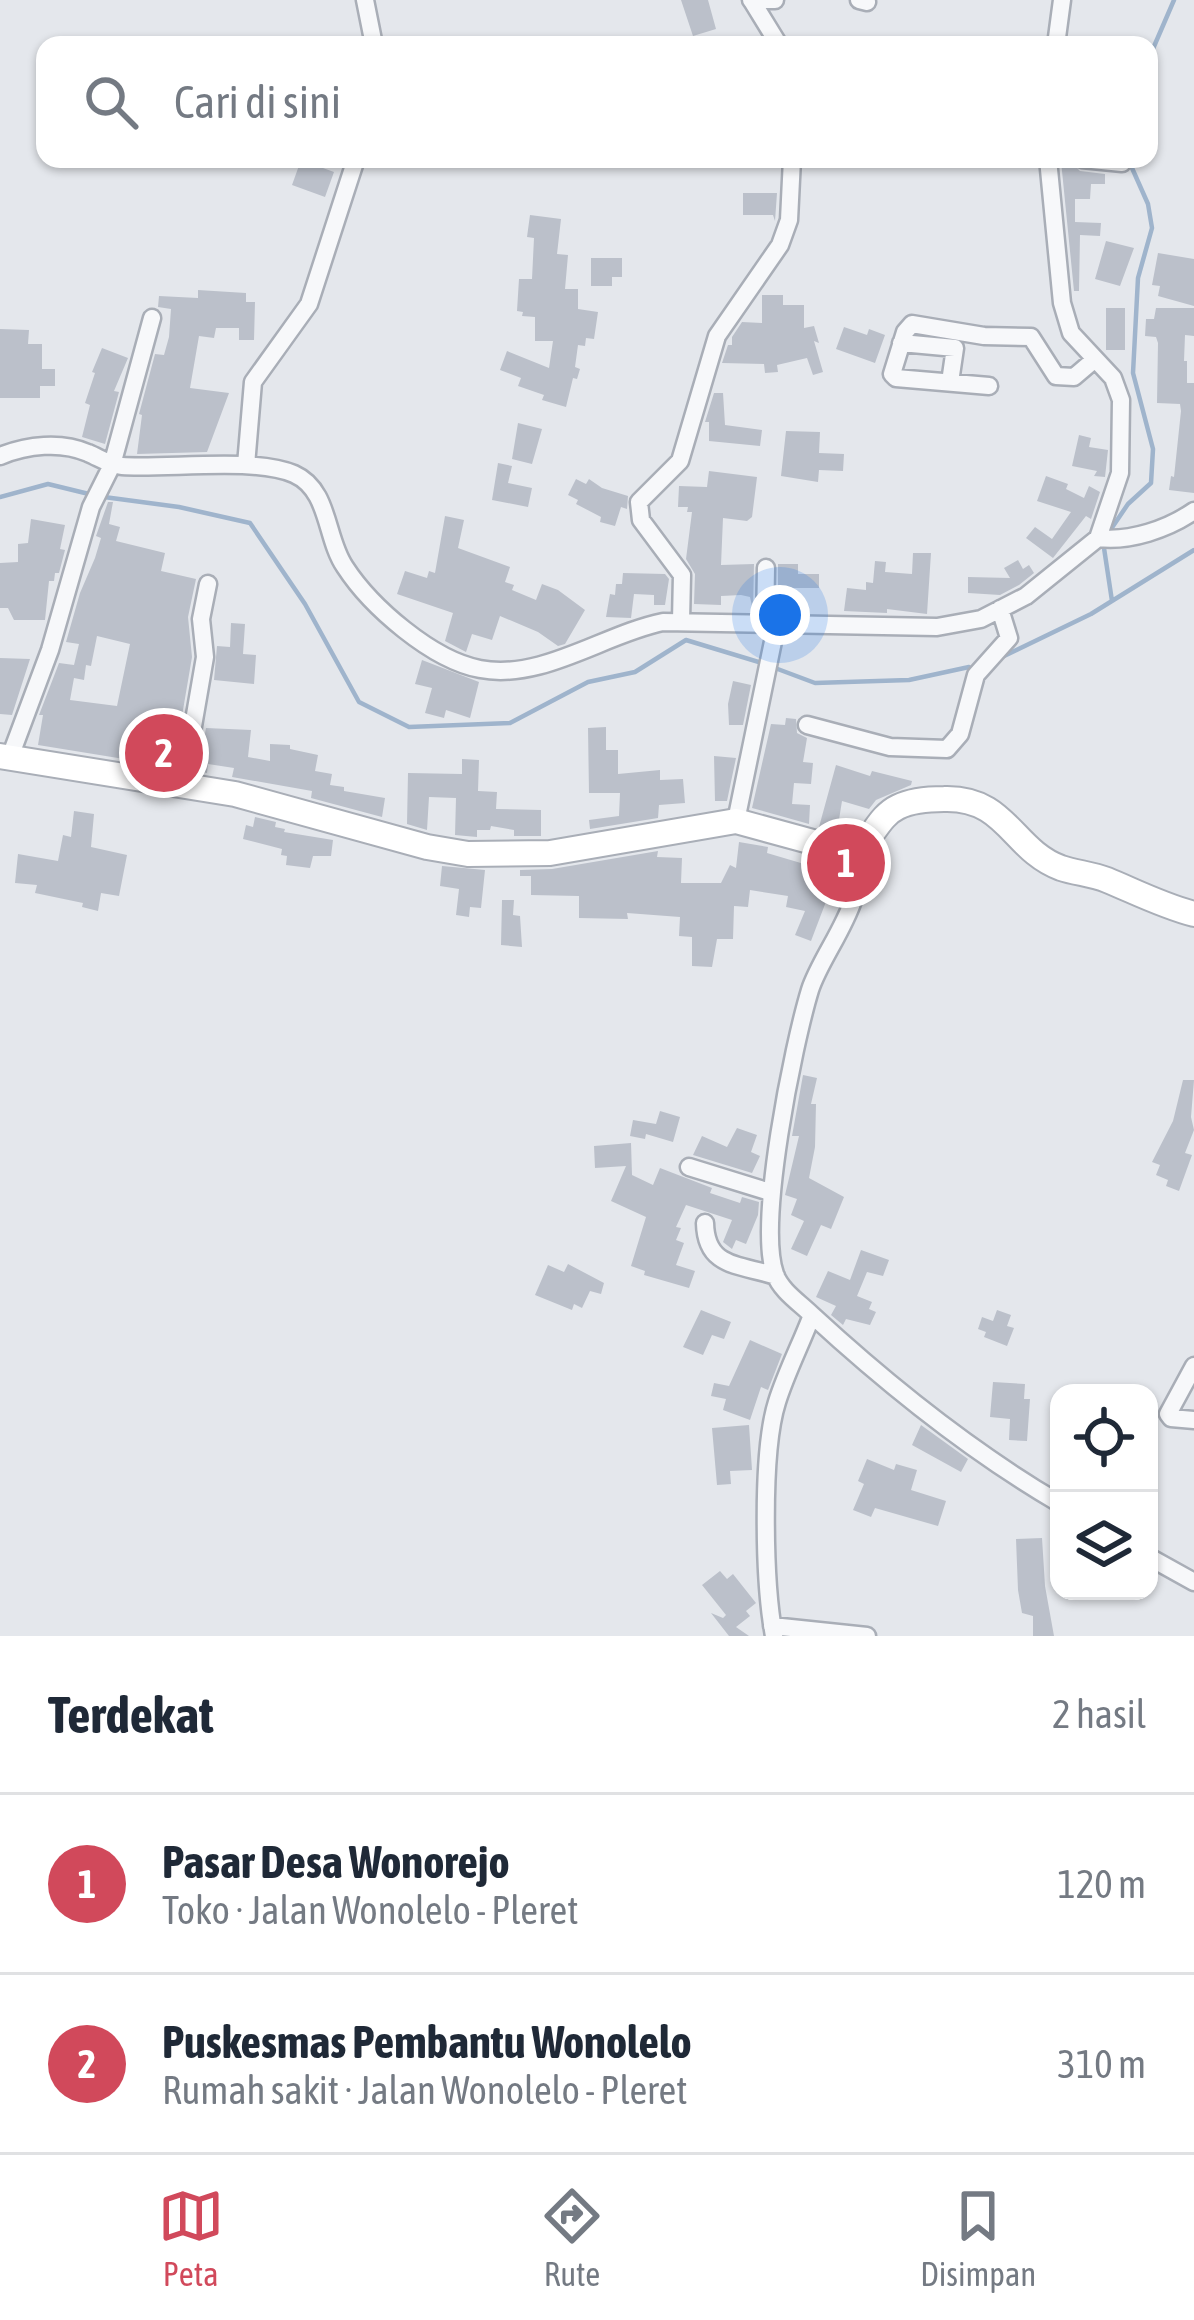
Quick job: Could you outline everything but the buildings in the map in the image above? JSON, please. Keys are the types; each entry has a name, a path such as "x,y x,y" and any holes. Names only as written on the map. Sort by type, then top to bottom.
{"main road":[{"path":"5,757 235,794 468,854 588,848 736,820 853,853 897,807 918,800 962,799 992,811 1038,854 1061,868 1090,874 1194,914"}],"street":[{"path":"365,0 372,36"},
{"path":"752,0 775,0"},
{"path":"752,0 774,36"},
{"path":"1057,36 1063,0"},
{"path":"246,465 253,382 309,304 353,168"},
{"path":"681,621 682,575 641,520 639,502 680,461 717,336 780,245 789,220 792,168"},
{"path":"0,456 46,445 84,451 112,465 272,466 298,476 314,489 343,565 406,630 449,659 479,669 518,669 640,627 681,621 938,628 980,619 1026,596 1098,538 1120,473 1121,400 1113,378 1071,333 1062,303 1049,168"},
{"path":"5,757 50,650 92,507 112,465 152,318"},
{"path":"988,386 896,378 892,374 901,343 912,324 1031,338 1056,376 1073,377 1094,360"},
{"path":"901,343 956,348 950,382"},
{"path":"1098,538 1147,532 1194,511"},
{"path":"736,820 768,659 771,627 766,568"},
{"path":"183,784 205,656 201,620 208,584"},
{"path":"807,725 890,747 947,749 960,734 981,665 1010,638 1000,609"},
{"path":"776,1276 769,1236 770,1192 810,989 859,879 860,867 853,853"},
{"path":"688,1167 770,1192"},
{"path":"705,1223 712,1255 776,1276 812,1315 909,1398 1050,1498"},
{"path":"812,1315 776,1404 769,1445 768,1590 773,1631 867,1636"},
{"path":"1194,1366 1168,1414 1194,1420"},
{"path":"1158,1562 1194,1582"}],"waterway":[{"path":"1158,37 1174,0"},
{"path":"1107,535 1128,504 1151,483 1153,449 1133,373 1138,278 1152,228 1148,204 1132,168"},
{"path":"0,497 48,484 93,495"},
{"path":"104,497 250,523 305,604 359,702 409,727 510,723 588,682 635,672 686,640 765,664"},
{"path":"1104,548 1112,601"},
{"path":"1000,658 1091,614 1194,550"},
{"path":"775,668 815,683 909,680 969,667"}],"place":[{"name":"Puskesmas Pembantu Wonolelo","path":"164,753"},
{"name":"Pasar Desa Wonorejo","path":"846,863"}]}
